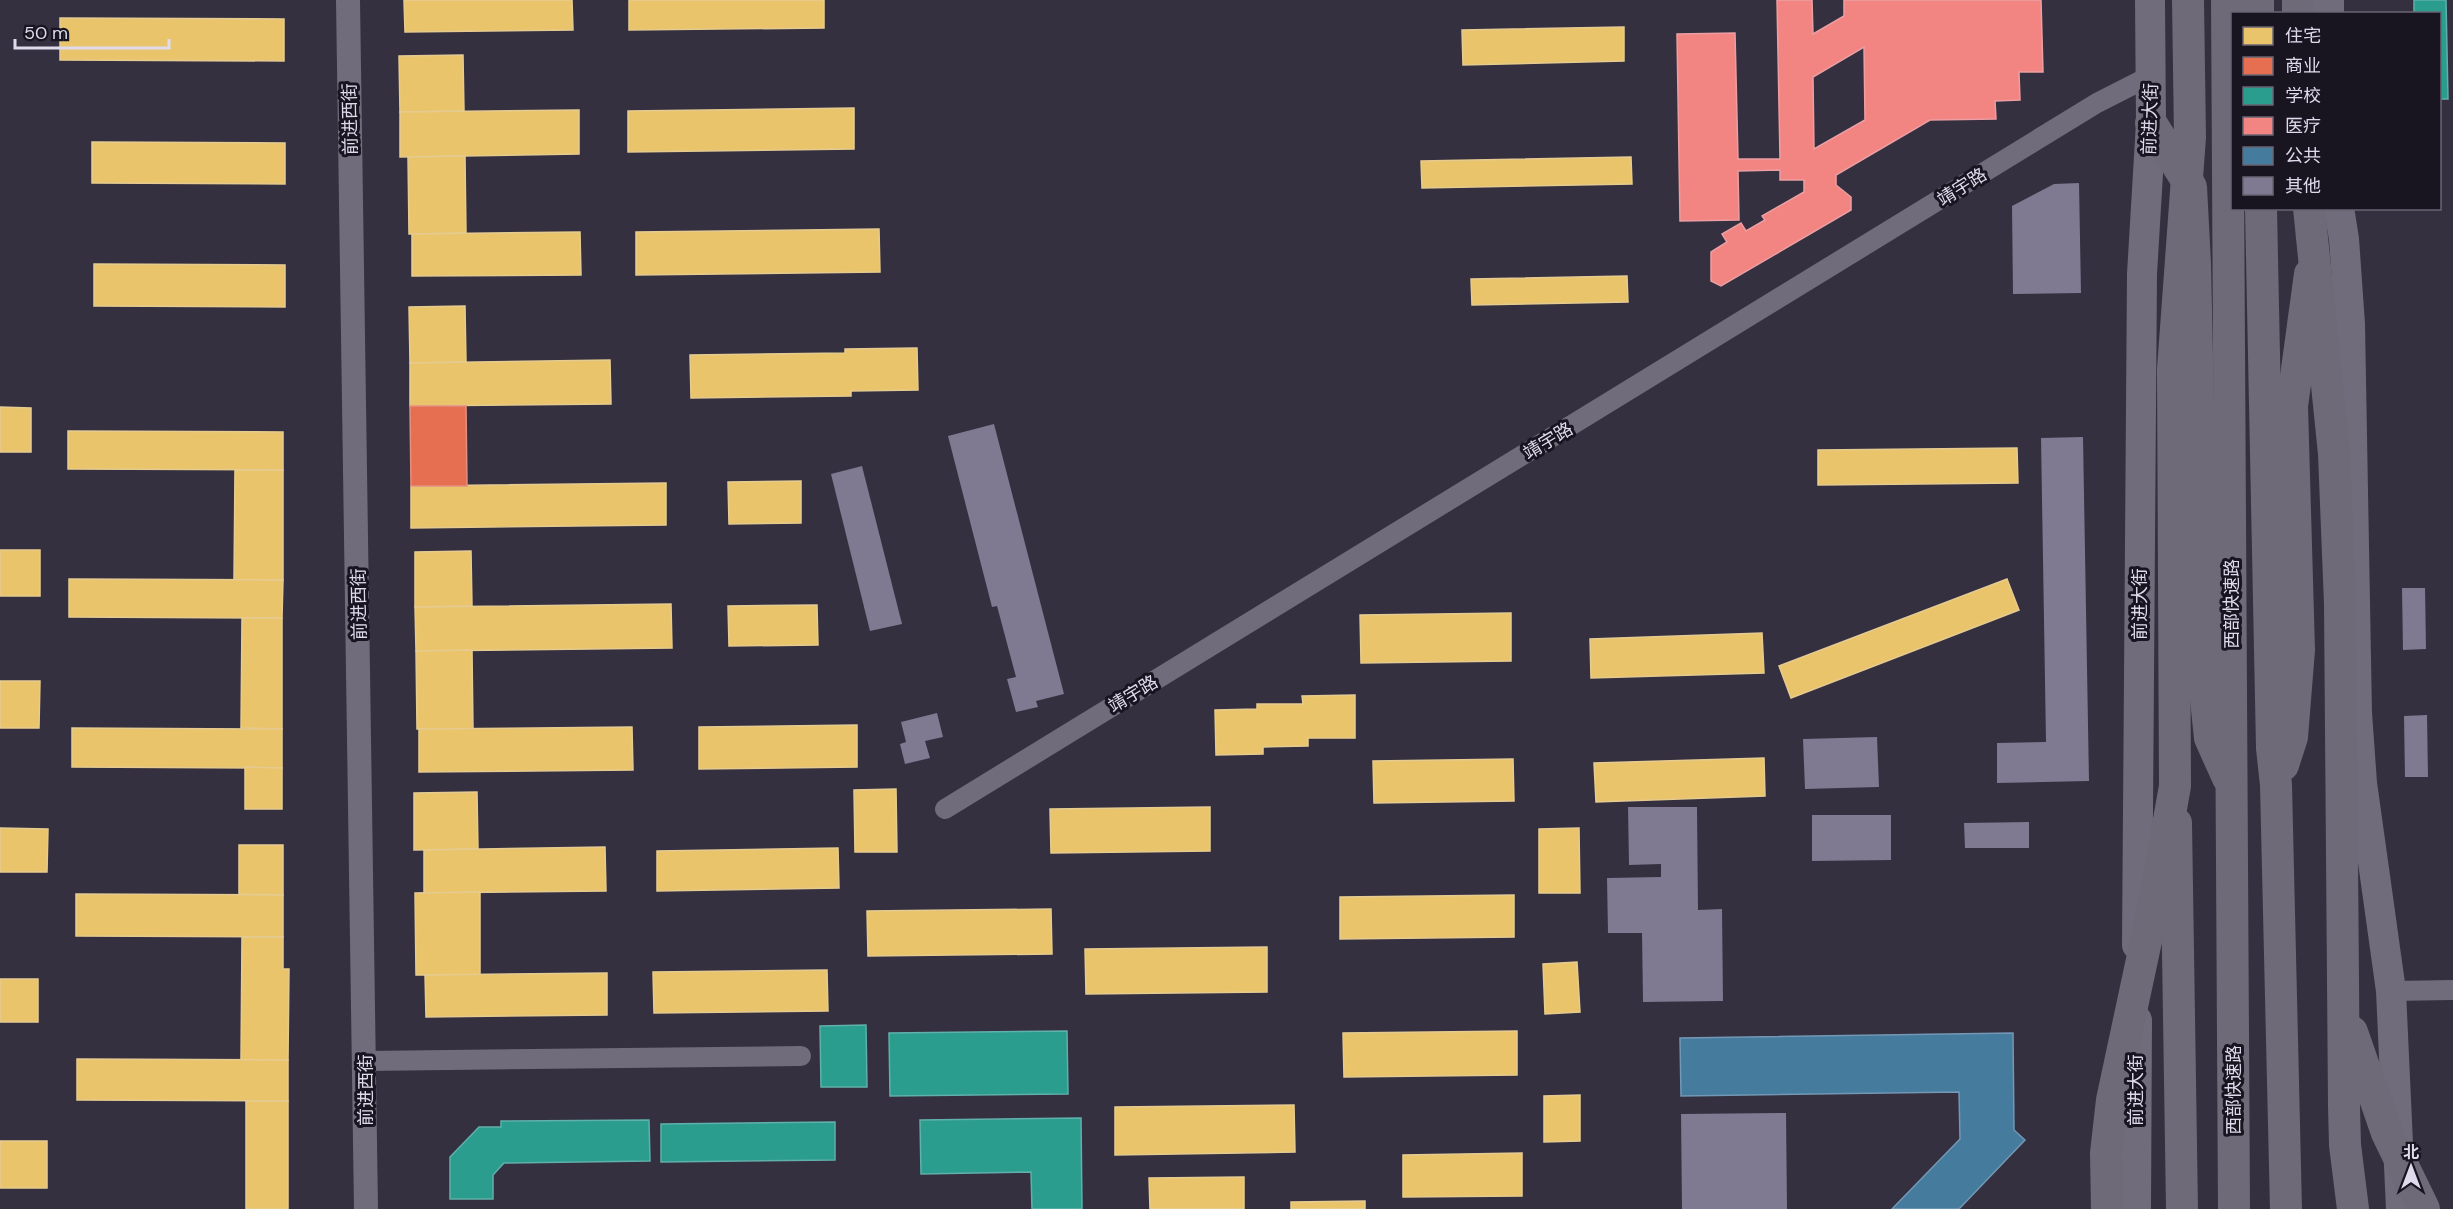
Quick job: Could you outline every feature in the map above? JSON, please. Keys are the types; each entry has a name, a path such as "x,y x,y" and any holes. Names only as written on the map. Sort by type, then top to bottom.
{"highway":[{"path":"2182,1209 2175,786 2174,369 2190,137 2188,0"},
{"name":"西部快速路","path":"2227,0 2234,1209"},
{"path":"2151,123 2191,187 2195,263 2204,680 2210,738 2233,787"},
{"name":"西部快速路","path":"2261,210 2272,748 2276,785 2286,1209"},
{"path":"2309,210 2334,454 2340,604 2344,1145 2353,1209"},
{"path":"2276,785 2292,737 2299,650 2292,406 2319,210"},
{"path":"2107,1209 2106,1153 2112,1100 2155,899 2175,786"},
{"path":"2342,1001 2386,1133 2424,1209"}],"main road":[{"name":"前进大街","path":"2136,1209 2142,273 2151,123 2150,0"},
{"path":"2339,210 2344,239 2349,324 2357,713 2362,783 2391,991 2401,1209"}],"street":[{"name":"前进西街","path":"348,0 366,1061 366,1209"},
{"name":"靖宇路","path":"945,809 2097,103 2152,75"},
{"path":"2391,991 2453,990"},
{"path":"366,1061 801,1056"}],"building: 住宅":[{"path":"404,0 572,0 573,30 405,32"},
{"path":"629,0 824,0 824,28 629,30"},
{"path":"60,18 284,19 284,61 60,60"},
{"path":"1624,27 1624,61 1463,65 1462,30"},
{"path":"463,55 464,111 400,112 399,56"},
{"path":"854,108 854,149 628,152 628,111"},
{"path":"579,110 579,154 400,157 400,112"},
{"path":"92,142 285,143 285,184 92,183"},
{"path":"465,156 466,233 409,234 408,157"},
{"path":"1631,157 1632,184 1422,188 1421,161"},
{"path":"879,229 880,272 636,275 636,232"},
{"path":"580,232 581,275 412,276 412,234"},
{"path":"94,264 285,265 285,307 94,306"},
{"path":"1627,276 1628,302 1472,305 1471,279"},
{"path":"465,306 466,362 410,363 409,307"},
{"path":"917,348 918,390 851,391 851,396 691,398 690,355 845,353 845,349"},
{"path":"610,360 611,404 410,406 410,363"},
{"path":"0,407 31,408 31,452 0,452"},
{"path":"68,431 283,432 283,470 68,469"},
{"path":"2017,448 2018,483 1818,485 1818,450"},
{"path":"235,470 283,470 283,580 234,580"},
{"path":"801,481 801,523 729,524 728,482"},
{"path":"666,483 666,525 411,528 411,486"},
{"path":"0,550 40,550 40,596 0,596"},
{"path":"471,551 472,606 415,607 415,552"},
{"path":"69,579 283,580 282,618 69,617"},
{"path":"2007,579 2019,610 1791,698 1779,666"},
{"path":"671,604 672,648 416,651 415,607"},
{"path":"817,605 818,645 729,646 728,606"},
{"path":"1511,613 1511,661 1361,663 1360,615"},
{"path":"242,618 282,618 282,729 241,728"},
{"path":"1762,633 1764,673 1591,678 1590,639"},
{"path":"472,650 473,729 417,729 416,651"},
{"path":"0,681 40,681 39,728 0,728"},
{"path":"1355,695 1355,738 1308,738 1308,746 1263,747 1263,754 1216,755 1215,710 1257,709 1257,704 1303,704 1302,696"},
{"path":"857,725 857,767 699,769 699,727"},
{"path":"632,727 633,770 419,772 419,729"},
{"path":"72,728 282,729 282,768 72,767"},
{"path":"1764,758 1765,796 1596,802 1594,763"},
{"path":"1513,759 1514,801 1374,803 1373,761"},
{"path":"245,767 282,768 282,809 245,809"},
{"path":"896,789 897,852 855,852 854,790"},
{"path":"477,792 478,849 414,850 414,793"},
{"path":"1210,807 1210,851 1051,853 1050,809"},
{"path":"0,828 48,829 47,872 0,872"},
{"path":"1579,828 1580,893 1539,893 1539,829"},
{"path":"239,845 283,845 283,895 239,894"},
{"path":"605,847 606,891 424,893 424,850"},
{"path":"838,848 839,888 657,891 657,851"},
{"path":"480,892 480,975 416,975 415,893"},
{"path":"76,894 283,895 283,937 76,936"},
{"path":"1514,895 1514,937 1340,939 1340,897"},
{"path":"1051,909 1052,954 868,956 867,911"},
{"path":"242,937 283,937 283,969 289,969 288,1060 241,1060"},
{"path":"1267,947 1267,992 1086,994 1085,949"},
{"path":"1577,962 1580,1012 1545,1014 1543,964"},
{"path":"827,970 828,1011 654,1013 653,972"},
{"path":"607,973 607,1015 426,1017 425,975"},
{"path":"0,979 38,979 38,1022 0,1022"},
{"path":"1517,1031 1517,1075 1344,1077 1343,1033"},
{"path":"77,1059 288,1060 288,1101 77,1100"},
{"path":"1580,1095 1580,1141 1544,1142 1544,1096"},
{"path":"246,1101 288,1101 288,1209 246,1209"},
{"path":"1294,1105 1295,1152 1115,1155 1115,1107"},
{"path":"0,1141 47,1141 47,1188 0,1188"},
{"path":"1522,1153 1522,1196 1403,1197 1403,1155"},
{"path":"1244,1177 1244,1209 1150,1209 1149,1178"},
{"path":"1365,1201 1365,1209 1291,1209 1291,1202"}],"building: 商业":[{"path":"410,406 466,406 467,486 411,486"}],"building: 学校":[{"path":"2414,0 2446,0 2448,99 2441,99 2441,12 2414,12"},
{"path":"866,1025 867,1087 821,1087 820,1026"},
{"path":"1067,1031 1068,1094 890,1096 889,1033"},
{"path":"1081,1118 1082,1209 1032,1209 1031,1172 921,1174 920,1120"},
{"path":"649,1120 650,1161 504,1163 493,1175 493,1199 450,1199 450,1157 479,1127 501,1127 501,1121"},
{"path":"835,1122 835,1160 661,1162 661,1124"}],"building: 医疗":[{"path":"1777,0 1812,0 1813,34 1844,16 1844,0 2041,0 2043,72 2019,72 2020,100 1995,101 1996,119 1930,120 1836,175 1836,185 1851,197 1851,210 1721,286 1711,281 1711,252 1727,242 1722,234 1741,223 1746,231 1765,220 1762,216 1804,192 1804,180 1780,180 1780,170 1738,171 1739,220 1680,221 1677,34 1735,33 1738,159 1780,159","holes":["1864,47 1865,120 1814,149 1813,77"]}],"building: 公共":[{"path":"2013,1033 2014,1130 2025,1140 1959,1209 1892,1209 1960,1139 1959,1092 1681,1096 1680,1038"}],"building: 其他":[{"path":"2079,183 2081,293 2013,294 2012,206 2054,184"},
{"path":"994,424 1064,694 1036,701 1038,707 1016,712 1007,679 1016,677 997,606 992,607 948,436"},
{"path":"2083,437 2089,781 1997,783 1997,743 2046,742 2041,438"},
{"path":"862,466 902,624 870,631 831,474"},
{"path":"2402,588 2425,588 2426,649 2403,650"},
{"path":"937,713 943,737 925,741 930,758 905,764 900,744 906,742 901,722"},
{"path":"2427,715 2428,777 2405,777 2404,716"},
{"path":"1877,737 1879,787 1805,789 1803,739"},
{"path":"1628,807 1697,807 1698,910 1722,909 1723,1001 1643,1002 1642,933 1608,933 1607,878 1661,877 1661,864 1629,865"},
{"path":"1812,815 1891,815 1891,860 1812,861"},
{"path":"2029,822 2029,848 1965,848 1964,823"},
{"path":"1786,1113 1787,1209 1682,1209 1681,1114"}]}
